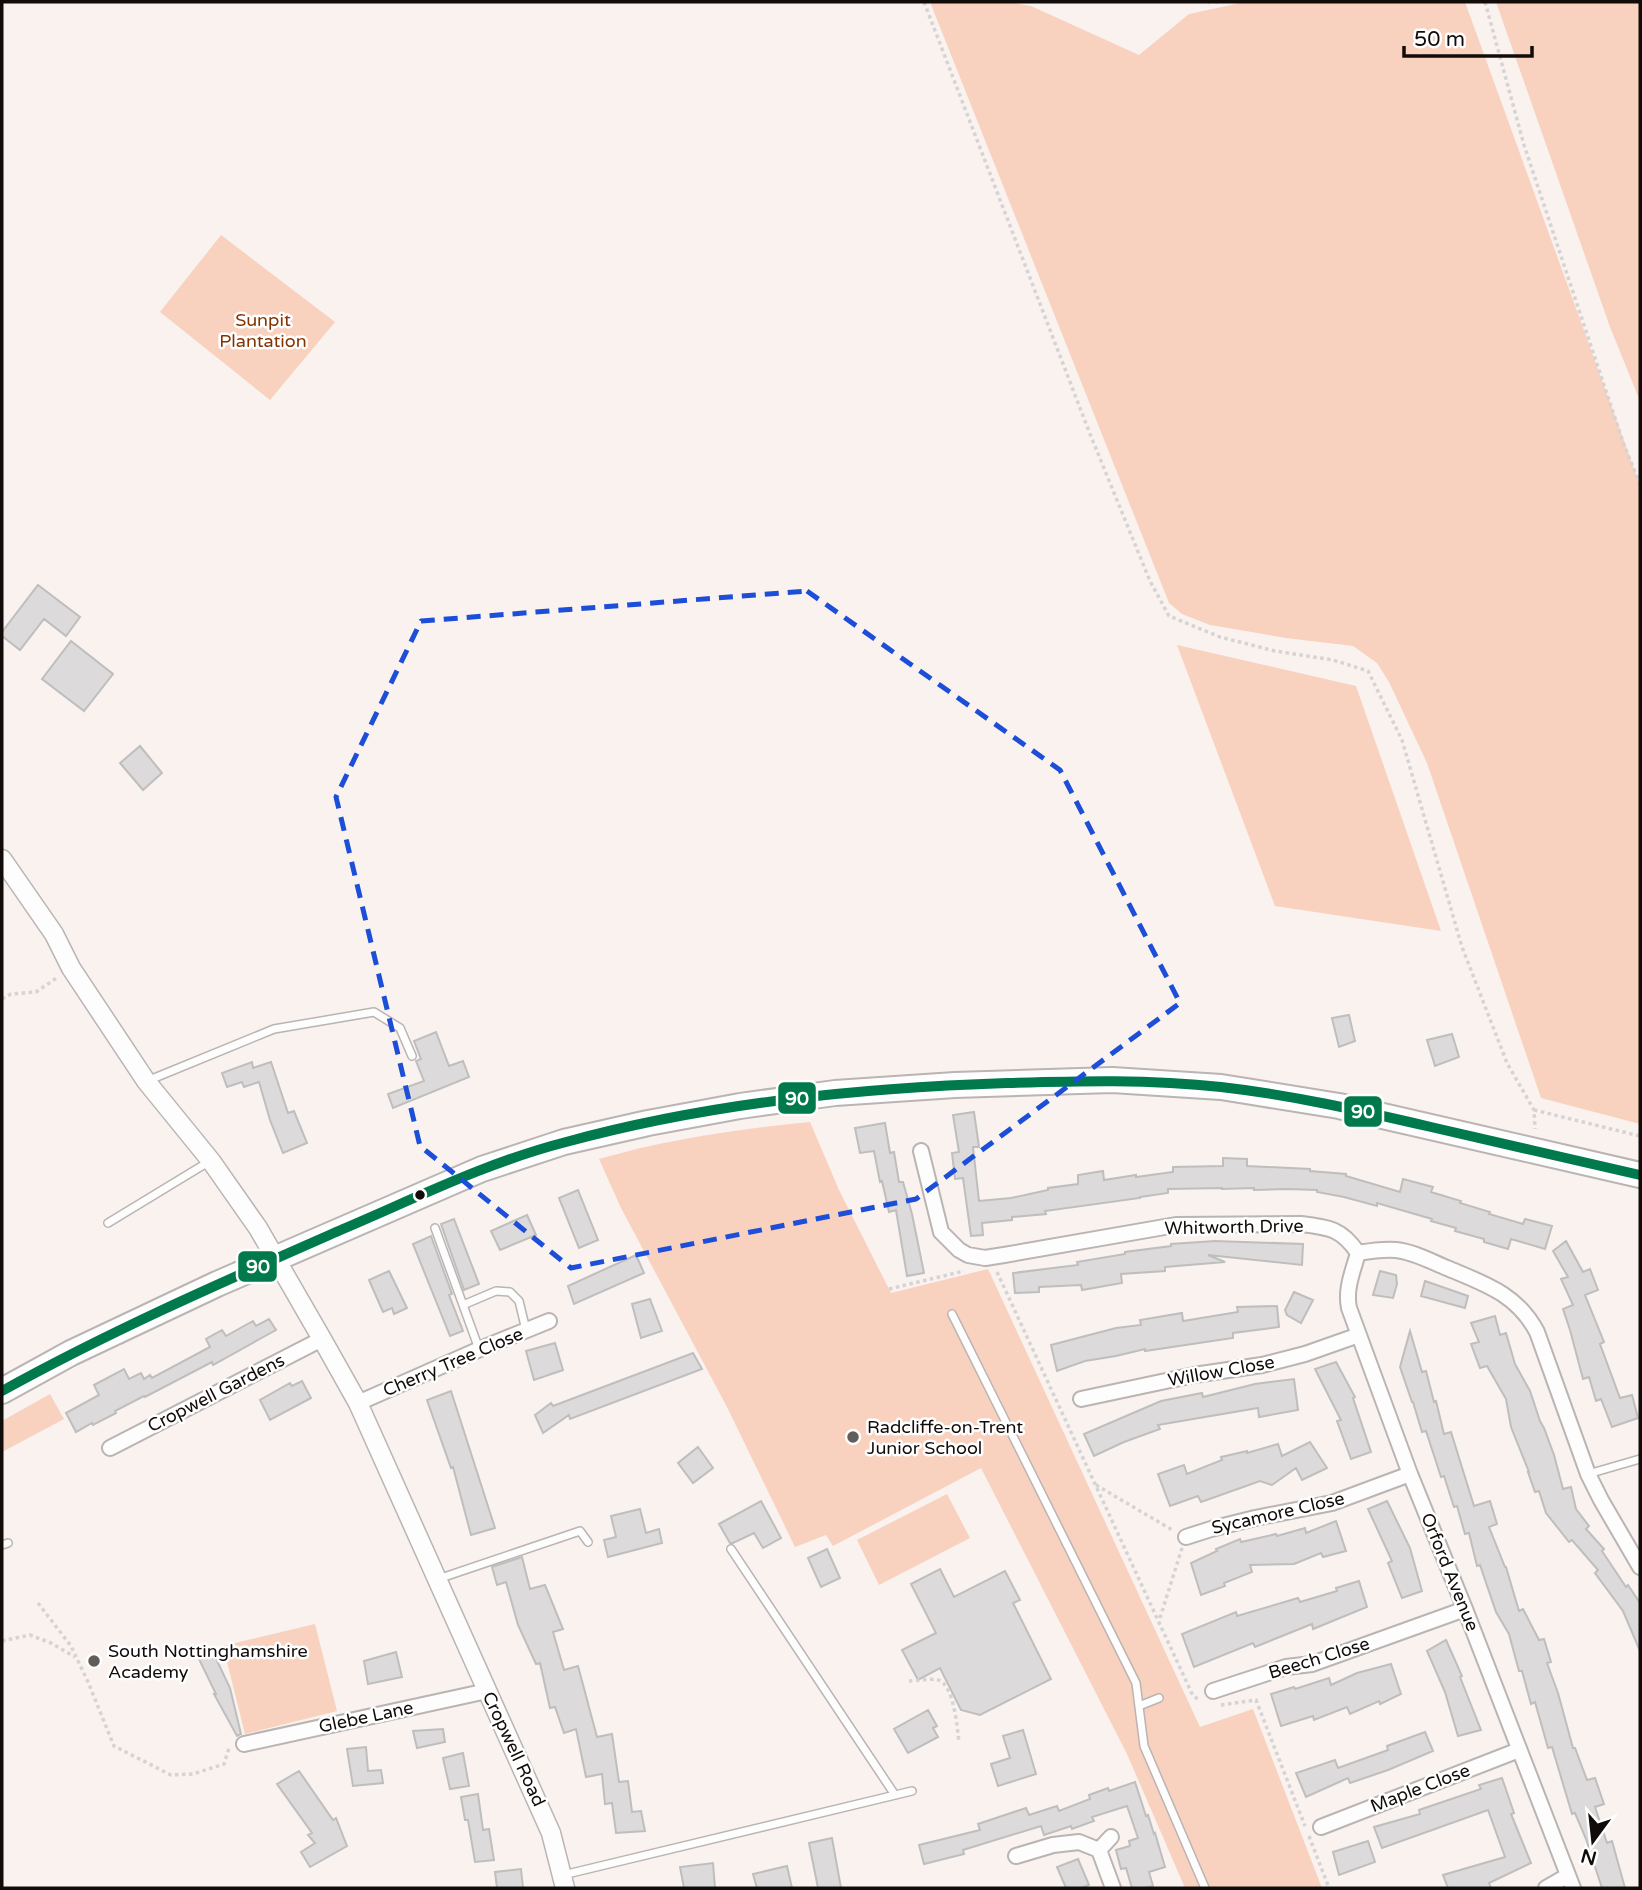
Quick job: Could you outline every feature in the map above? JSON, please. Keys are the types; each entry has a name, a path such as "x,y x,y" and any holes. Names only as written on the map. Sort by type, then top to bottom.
{"highway":[{"path":"2,1391 71,1353 276,1258 482,1169 564,1142 648,1122 835,1093 955,1085 1112,1080 1221,1087 1339,1106 1640,1175"}],"street":[{"name":"Cropwell Road","path":"2,859 54,934 71,968 146,1081 211,1161 258,1228 358,1403 551,1833 564,1881"},
{"name":"Whitworth Drive","path":"921,1151 941,1232 958,1250 976,1257 992,1257 1176,1225 1208,1224 1320,1226 1341,1233 1358,1253"},
{"path":"1358,1253 1382,1250 1413,1254 1490,1286 1520,1307 1530,1318 1538,1332 1588,1474 1640,1567"},
{"name":"Orford Avenue","path":"1358,1253 1347,1299 1359,1335 1410,1474 1570,1882"},
{"name":"Cherry Tree Close","path":"358,1403 549,1321"},
{"name":"Willow Close","path":"1081,1399 1194,1375 1262,1365 1305,1354 1359,1335"},
{"name":"Cropwell Gardens","path":"110,1448 322,1339"},
{"name":"Sycamore Close","path":"1185,1537 1255,1518 1332,1503 1410,1474"},
{"name":"Beech Close","path":"1210,1699 1286,1667 1312,1664 1465,1609"},
{"name":"Glebe Lane","path":"244,1744 487,1691"},
{"name":"Maple Close","path":"1321,1826 1519,1750"},
{"path":"1099,1850 1111,1837"},
{"path":"1016,1856 1053,1845 1079,1842 1099,1850 1113,1888"},
{"path":"1546,1888 1570,1882"}],"lane":[{"path":"146,1081 274,1029 374,1012 400,1028 412,1056"},
{"path":"108,1223 211,1161"},
{"path":"435,1228 480,1349"},
{"path":"463,1305 496,1292 510,1292 519,1301 526,1331"},
{"path":"952,1314 1136,1683 1144,1746 1205,1888"},
{"path":"1588,1474 1640,1460"},
{"path":"437,1579 580,1531 588,1542"},
{"path":"731,1549 895,1795"},
{"path":"1139,1706 1159,1698"},
{"path":"564,1881 912,1791"}],"path":[{"path":"924,2 1090,434 1150,582 1169,616 1220,637 1275,651 1333,660 1368,671 1402,740 1462,947 1507,1063 1534,1110 1640,1136"},
{"path":"1208,2 1218,2"},
{"path":"1485,2 1524,145 1624,444 1640,484"},
{"path":"2,999 11,994 36,992 71,968"},
{"path":"992,1257 1194,1696 1227,1705 1256,1700 1329,1888"},
{"path":"889,1289 968,1270"},
{"path":"1096,1485 1185,1537 1159,1620"},
{"path":"37,1603 71,1646 114,1746 171,1776 193,1774 224,1764 229,1748"},
{"path":"2,1642 30,1635 77,1658"},
{"path":"909,1681 938,1680 945,1685 950,1693 959,1742"}],"highlighted area":[{"path":"807,591 1060,770 1180,1003 916,1199 571,1268 420,1146 336,797 421,621"}],"green space":[{"path":"930,2 1007,2 1031,6 1139,55 1189,14 1245,2 1465,2 1640,485 1640,1124 1541,1098 1427,763 1389,682 1377,663 1353,646 1210,625 1182,614 1169,603"},
{"path":"1496,2 1640,2 1640,401 1610,327"},
{"name":"Sunpit Plantation","path":"221,235 335,322 270,400 160,312"},
{"path":"1177,645 1356,686 1441,931 1275,906"},
{"path":"810,1122 839,1190 891,1293 988,1269 1200,1727 1253,1709 1322,1888 1185,1888 1127,1754 981,1468 833,1546 826,1535 795,1547 727,1407 621,1208 599,1159 703,1136"},
{"path":"50,1394 64,1419 2,1452 2,1421"},
{"path":"947,1494 970,1538 879,1585 857,1540"},
{"path":"315,1624 337,1711 245,1734 223,1646"}],"building":[{"path":"38,585 80,617 66,636 44,619 20,650 2,636 2,632"},
{"path":"71,641 113,674 84,711 42,679"},
{"path":"140,746 162,773 143,790 120,763"},
{"path":"1349,1015 1355,1041 1339,1047 1332,1018"},
{"path":"436,1032 449,1066 463,1061 469,1077 393,1108 388,1094 424,1081 416,1061 421,1059 414,1041"},
{"path":"1452,1034 1459,1057 1435,1066 1427,1040"},
{"path":"252,1062 253,1068 271,1062 288,1113 294,1111 307,1143 283,1153 259,1082 244,1087 242,1082 227,1087 222,1073"},
{"path":"974,1112 979,1147 973,1147 979,1201 1011,1198 1048,1188 1078,1184 1078,1175 1103,1171 1104,1180 1173,1172 1173,1167 1223,1166 1223,1158 1247,1159 1247,1166 1346,1174 1400,1192 1403,1179 1433,1187 1431,1192 1490,1212 1489,1214 1523,1224 1525,1219 1552,1226 1545,1249 1511,1239 1508,1249 1455,1231 1456,1228 1431,1221 1432,1219 1317,1190 1222,1188 1168,1189 1168,1193 1045,1211 1046,1214 1012,1217 1012,1220 982,1223 983,1235 971,1236 963,1178 955,1179 952,1153 959,1152 953,1115"},
{"path":"885,1123 890,1153 894,1152 899,1182 903,1182 912,1214 924,1273 907,1276 896,1210 889,1212 874,1151 860,1153 855,1128"},
{"path":"578,1190 598,1240 579,1248 559,1198"},
{"path":"527,1215 536,1235 500,1250 491,1231"},
{"path":"454,1219 479,1284 464,1290 441,1224"},
{"path":"431,1236 463,1331 450,1336 413,1244"},
{"path":"1215,1241 1303,1244 1302,1265 1208,1255 1225,1262 1121,1274 1122,1283 1082,1290 1081,1285 1039,1287 1039,1292 1015,1293 1013,1273 1078,1265 1077,1262 1171,1244"},
{"path":"1566,1241 1583,1272 1590,1269 1598,1290 1585,1295 1604,1342 1600,1344 1620,1398 1632,1395 1638,1418 1612,1427 1601,1399 1596,1401 1589,1377 1583,1379 1563,1309 1573,1305 1561,1279 1568,1277 1553,1251"},
{"path":"636,1255 644,1273 574,1304 568,1286"},
{"path":"389,1271 407,1308 394,1314 392,1308 383,1312 369,1280"},
{"path":"1380,1271 1396,1275 1397,1284 1393,1298 1373,1295"},
{"path":"1425,1281 1468,1296 1465,1308 1421,1296"},
{"path":"1294,1292 1313,1300 1301,1323 1287,1315 1285,1310"},
{"path":"650,1299 662,1331 641,1338 632,1304"},
{"path":"1277,1306 1279,1327 1233,1333 1233,1338 1145,1349 1085,1361 1057,1371 1051,1345 1116,1328 1141,1325 1140,1320 1182,1313 1183,1321 1238,1312 1237,1307"},
{"path":"1495,1316 1500,1335 1506,1333 1515,1364 1530,1391 1554,1455 1563,1489 1571,1487 1576,1509 1589,1526 1586,1529 1604,1549 1602,1551 1626,1587 1628,1585 1640,1603 1640,1651 1623,1611 1595,1573 1598,1570 1572,1540 1569,1542 1546,1513 1539,1491 1535,1492 1511,1427 1506,1399 1487,1366 1480,1368 1471,1344 1479,1342 1471,1323"},
{"path":"269,1319 276,1330 213,1365 212,1362 115,1411 116,1413 93,1425 92,1423 76,1432 66,1413 99,1395 94,1385 124,1369 129,1379 141,1373 144,1379 150,1375 152,1378 210,1347 206,1339 222,1330 226,1336 253,1321 256,1326"},
{"path":"1410,1331 1422,1372 1426,1371 1434,1402 1436,1401 1444,1434 1451,1432 1474,1506 1490,1501 1497,1524 1489,1527 1506,1567 1519,1611 1523,1609 1539,1640 1544,1639 1551,1662 1547,1663 1573,1748 1587,1780 1595,1778 1604,1804 1595,1807 1607,1843 1612,1841 1625,1888 1602,1888 1586,1839 1575,1813 1572,1814 1552,1747 1548,1748 1535,1702 1531,1704 1509,1634 1496,1612 1480,1565 1477,1566 1469,1533 1465,1534 1457,1506 1454,1507 1444,1476 1441,1477 1426,1431 1422,1432 1400,1367"},
{"path":"555,1343 563,1370 534,1380 526,1351"},
{"path":"693,1353 702,1369 570,1419 569,1415 543,1433 535,1415 551,1403 553,1406"},
{"path":"1336,1362 1355,1397 1353,1398 1371,1452 1351,1459 1337,1421 1341,1420 1315,1369"},
{"path":"1294,1379 1298,1410 1259,1417 1258,1408 1158,1425 1160,1429 1094,1456 1084,1434 1161,1401 1202,1393 1203,1397 1255,1384"},
{"path":"302,1381 311,1398 270,1420 260,1400 290,1383 292,1386"},
{"path":"451,1391 495,1528 471,1535 453,1467 451,1468 427,1400"},
{"path":"1310,1442 1327,1468 1302,1480 1296,1468 1272,1485 1260,1481 1201,1502 1198,1496 1170,1506 1158,1474 1184,1465 1187,1474 1222,1460 1221,1457 1278,1444 1282,1456"},
{"path":"698,1447 713,1468 693,1483 678,1463"},
{"path":"761,1501 781,1538 763,1548 754,1533 730,1543 719,1524"},
{"path":"1387,1501 1410,1548 1422,1591 1402,1598 1388,1563 1392,1561 1368,1509"},
{"path":"640,1509 646,1533 659,1529 662,1543 608,1557 604,1540 616,1537 611,1516"},
{"path":"1336,1521 1346,1551 1323,1557 1321,1553 1294,1564 1250,1565 1252,1572 1201,1595 1191,1563 1217,1551 1216,1549 1240,1539 1241,1542 1276,1534 1277,1536 1305,1528 1306,1533"},
{"path":"827,1549 840,1578 821,1587 808,1558"},
{"path":"522,1557 530,1589 545,1585 563,1629 553,1632 564,1670 578,1666 597,1737 612,1734 619,1782 628,1781 632,1812 641,1811 645,1831 616,1833 612,1803 605,1804 602,1774 586,1777 576,1729 564,1733 555,1707 550,1708 540,1663 536,1664 518,1625 506,1582 497,1585 492,1567"},
{"path":"940,1569 954,1597 1005,1571 1020,1600 1013,1603 1051,1679 980,1715 961,1710 940,1668 918,1680 902,1650 936,1633 911,1584"},
{"path":"1359,1581 1367,1607 1313,1629 1312,1624 1255,1647 1253,1643 1194,1667 1182,1634 1236,1612 1237,1616 1298,1598 1300,1602"},
{"path":"1446,1640 1481,1730 1458,1736 1445,1692 1427,1651"},
{"path":"211,1648 230,1688 241,1734 237,1736 197,1655"},
{"path":"396,1652 402,1677 368,1684 364,1661"},
{"path":"1391,1664 1401,1694 1350,1714 1347,1707 1314,1720 1313,1716 1281,1726 1271,1694 1329,1678 1331,1685 1357,1673"},
{"path":"928,1710 937,1726 933,1728 938,1737 908,1753 894,1729"},
{"path":"443,1729 445,1742 417,1748 413,1731"},
{"path":"1023,1730 1036,1774 998,1786 991,1764 1010,1758 1003,1736"},
{"path":"1425,1732 1433,1751 1350,1783 1348,1778 1306,1797 1296,1773 1335,1760 1338,1768 1388,1750 1387,1746"},
{"path":"366,1747 368,1771 381,1770 383,1783 353,1786 347,1749"},
{"path":"463,1753 469,1786 450,1789 443,1758"},
{"path":"299,1771 333,1820 336,1818 347,1846 310,1867 301,1852 315,1843 308,1835 312,1833 277,1784"},
{"path":"1502,1778 1514,1813 1511,1814 1531,1863 1489,1883 1491,1888 1448,1888 1443,1875 1505,1857 1488,1810 1382,1848 1374,1827 1420,1814 1419,1810 1481,1789 1479,1785"},
{"path":"1135,1782 1165,1867 1149,1872 1153,1886 1132,1888 1126,1868 1121,1869 1116,1850 1130,1846 1129,1841 1138,1838 1127,1806 1092,1817 1094,1821 1072,1829 1071,1826 1044,1835 1041,1826 963,1850 964,1854 924,1864 919,1845 980,1830 978,1824 1026,1808 1029,1815 1057,1806 1059,1811 1090,1799 1089,1795"},
{"path":"478,1794 483,1830 489,1829 494,1860 475,1862 461,1797"},
{"path":"832,1838 841,1888 818,1888 809,1843"},
{"path":"1368,1841 1375,1862 1339,1875 1333,1852"},
{"path":"1078,1859 1089,1885 1066,1888 1057,1867"},
{"path":"713,1863 715,1888 684,1888 680,1867"},
{"path":"787,1866 792,1888 757,1888 753,1874"},
{"path":"521,1869 523,1888 497,1888 495,1872"}],"transit line":[{"name":"90","path":"2,1391 128,1326 480,1170 537,1150 620,1128 784,1100 951,1085 1114,1081 1194,1084 1327,1104 1640,1175"}],"place":[{"name":"Radcliffe-on-Trent Junior School","path":"853,1437"},
{"name":"South Nottinghamshire Academy","path":"94,1661"}]}
